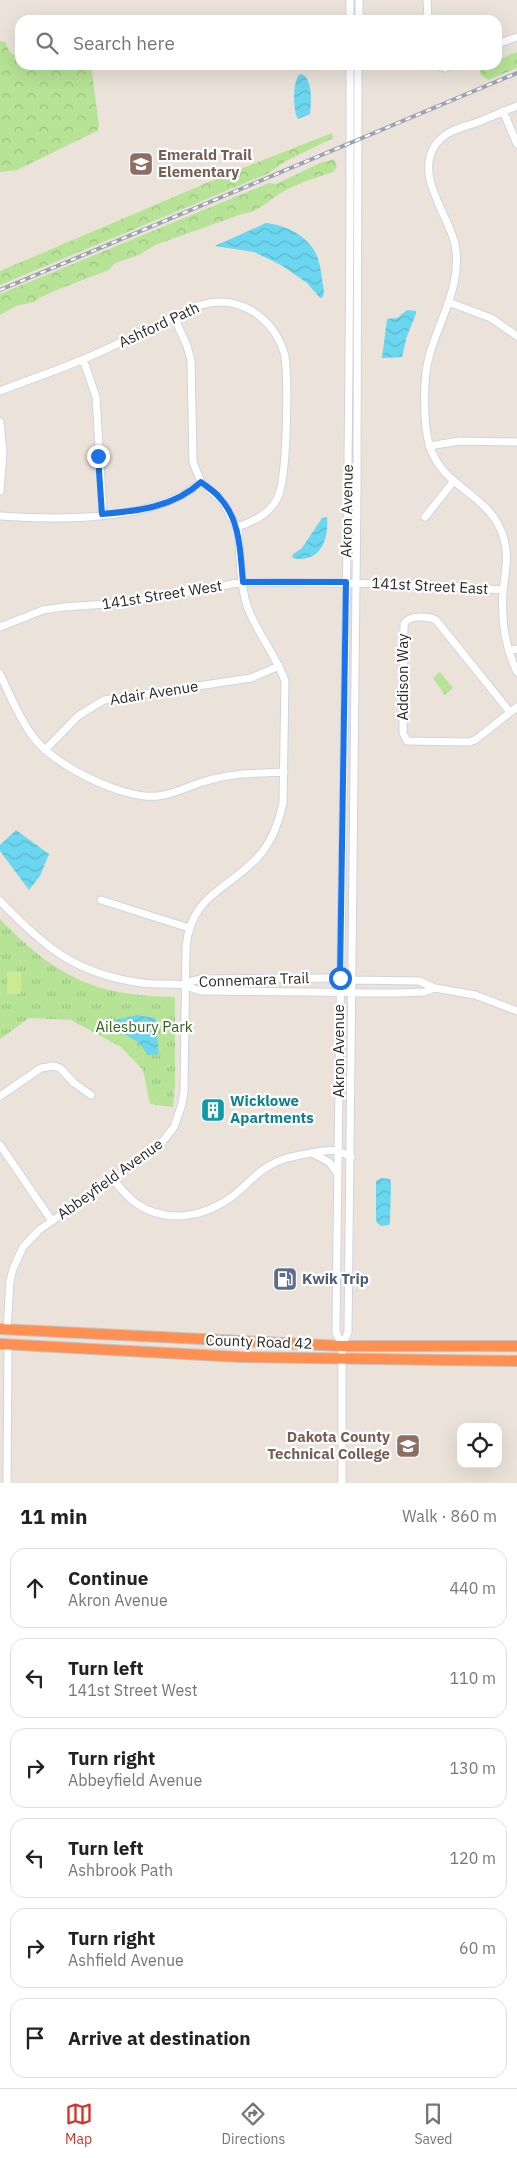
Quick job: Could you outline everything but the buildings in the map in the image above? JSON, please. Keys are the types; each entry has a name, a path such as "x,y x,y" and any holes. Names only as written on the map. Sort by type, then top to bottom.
{"highway":[{"name":"County Road 42","path":"2,1331 342,1346 517,1346"},
{"name":"County Road 42","path":"4,1344 231,1357 517,1360"}],"street":[{"path":"350,0 350,15"},
{"path":"359,0 359,15"},
{"path":"427,0 428,15"},
{"path":"502,42 517,37"},
{"name":"Akron Avenue","path":"342,1346 336,1332 339,992 350,359 350,70"},
{"name":"Akron Avenue","path":"342,1483 342,1346 348,1332 353,992 358,70"},
{"path":"517,106 449,132 437,143 430,158 430,179 452,232 455,247 456,276 430,351 426,370 426,426 429,446 438,466 454,482 484,504 501,529 507,556 503,590 503,623 509,651 517,672"},
{"path":"503,111 517,144"},
{"name":"Ashford Path","path":"0,391 83,359 201,305 225,302 240,305 256,313 269,324 283,350 286,369 285,462 281,491 267,511 257,519 237,527"},
{"path":"448,302 491,318 517,336"},
{"name":"Abbeyfield Avenue","path":"2,1331 7,1314 10,1281 17,1259 30,1239 52,1221 159,1146 167,1137 179,1116 185,1078 186,947 189,928 193,917 207,898 247,867 268,844 279,818 282,803 286,690 279,666 249,611 243,582 237,527 223,502 201,482 194,468 192,457 190,360 187,346 174,317"},
{"path":"83,359 96,397 102,514"},
{"path":"0,422 4,452 0,491"},
{"path":"429,446 459,441 517,442"},
{"path":"0,516 44,518 139,511 158,506 184,494 201,482"},
{"path":"425,517 454,482"},
{"name":"141st Street West","path":"0,627 43,610 134,602 243,582 356,582"},
{"name":"141st Street East","path":"356,582 445,585 503,590"},
{"name":"Addison Way","path":"510,712 436,620 433,618 410,618 406,620 404,624 403,733 408,741 469,742 475,740 510,712 517,706"},
{"path":"509,651 517,649"},
{"name":"Adair Avenue","path":"45,750 78,716 104,700 251,678 279,666"},
{"path":"0,674 3,688 29,732 45,750 64,765 132,795 161,796 200,782 233,775 284,772"},
{"path":"101,900 189,928"},
{"name":"Connemara Trail","path":"0,901 51,950 86,968 108,976 143,983 186,986 193,990 202,991 424,992 435,988"},
{"name":"Connemara Trail","path":"186,986 192,981 202,980 340,978 353,980 419,981 435,988"},
{"path":"435,988 475,995 517,1011"},
{"path":"0,1096 40,1068 54,1066 60,1068 74,1083 91,1095"},
{"path":"0,1145 52,1221"},
{"path":"113,1179 127,1195 147,1209 168,1215 189,1215 207,1211 222,1204 261,1171 291,1156 323,1150 338,1150 351,1157"},
{"path":"312,1153 329,1162 338,1174"},
{"path":"4,1344 7,1483"}],"green space":[{"path":"0,41 5,42 10,53 15,55 15,70 92,70 99,126 97,131 17,170 0,172"},
{"path":"517,52 517,68 488,80 480,74 481,70 502,70 502,58"},
{"path":"332,133 333,138 286,161 267,174 0,285 0,271 230,173"},
{"path":"334,159 337,167 333,172 291,187 257,209 155,245 139,255 115,263 109,270 59,289 34,302 16,306 0,315 0,294 269,183 276,184 320,163"},
{"path":"440,672 453,688 445,695 433,678"},
{"name":"Ailesbury Park","path":"0,919 39,955 78,979 99,987 121,992 146,996 175,997 175,1085 173,1107 150,1104 143,1070 121,1047 71,1020 29,1018 0,1039"},
{"path":"7,971 21,972 21,994 7,994"}],"water":[{"path":"300,74 304,75 309,83 311,104 310,114 298,119 294,96 297,77"},
{"path":"266,223 289,229 303,237 313,249 320,269 324,291 323,297 320,298 307,283 281,265 254,252 215,246"},
{"path":"407,310 416,311 416,314 407,336 402,357 382,358 387,319 397,318"},
{"path":"327,517 326,534 321,548 310,557 302,559 293,558 292,555 302,548 322,518"},
{"path":"16,830 49,854 40,876 29,890 0,851 0,845"},
{"path":"137,1015 155,1018 159,1054 148,1055 138,1042 114,1028 116,1020"},
{"path":"381,1178 390,1179 391,1184 390,1222 389,1225 381,1226 377,1223 376,1219 376,1181"}],"railway":[{"path":"0,290 517,73"}],"place":[{"name":"Emerald Trail Elementary","path":"141,164"},
{"name":"Wicklowe Apartments","path":"213,1110"},
{"name":"Kwik Trip","path":"285,1279"},
{"name":"Dakota County Technical College","path":"408,1446"}],"route":[{"path":"98,456 102,514 149,509 167,503 201,482 218,496 228,508 235,522 239,534 243,582 346,582 340,978"}]}
